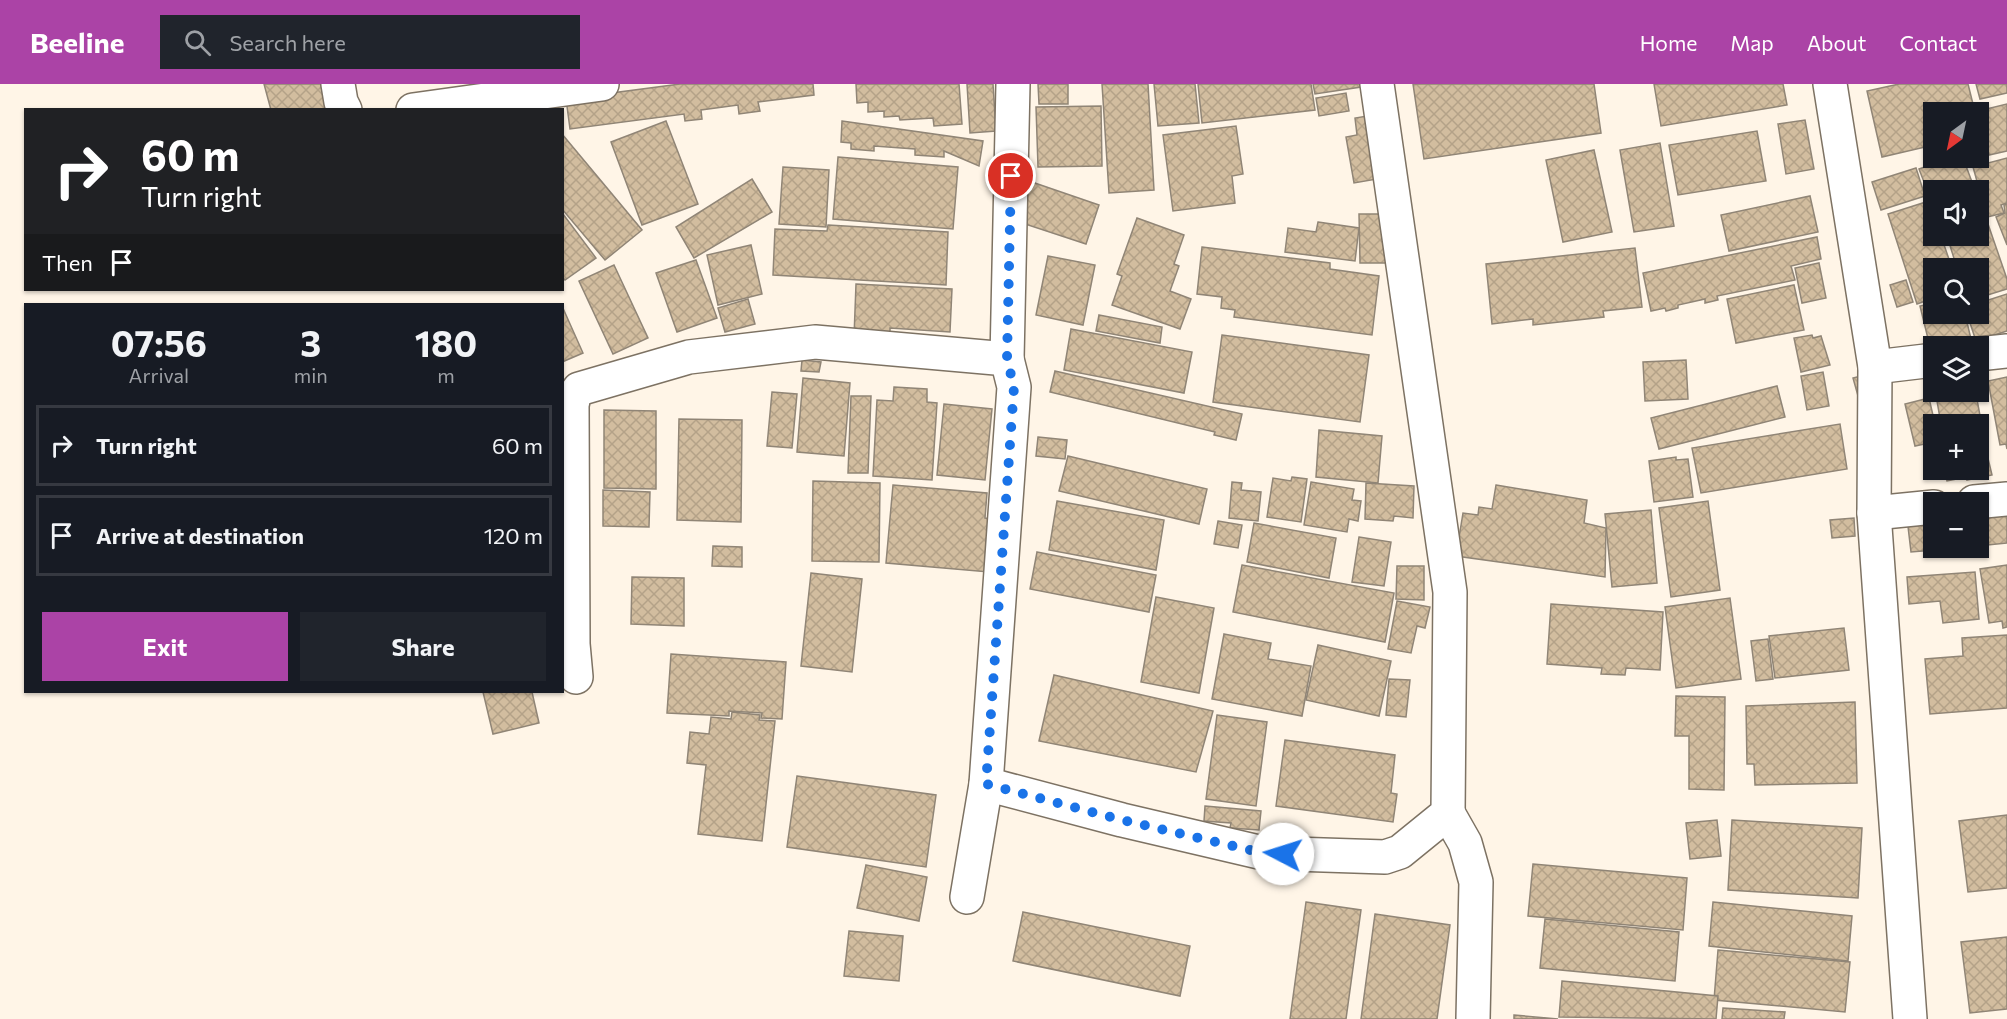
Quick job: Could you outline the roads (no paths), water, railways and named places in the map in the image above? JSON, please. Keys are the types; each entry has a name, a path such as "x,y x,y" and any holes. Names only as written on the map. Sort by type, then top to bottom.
{"street":[{"path":"338,84 344,108"},
{"path":"428,108 602,84"},
{"path":"967,897 986,784 1014,387 1007,359 1013,84"},
{"path":"1377,84 1450,592 1448,813 1465,843 1476,882 1473,1019"},
{"path":"1830,84 1875,367 1874,513 1910,1019"},
{"path":"576,677 573,644 572,405 579,388 689,357 815,342 1007,359"},
{"path":"1989,353 2007,351"},
{"path":"1875,367 1923,361"},
{"path":"1989,501 2007,499"},
{"path":"1874,513 1923,508"},
{"path":"986,784 1122,820 1263,853 1385,857 1400,852 1448,813"}]}
